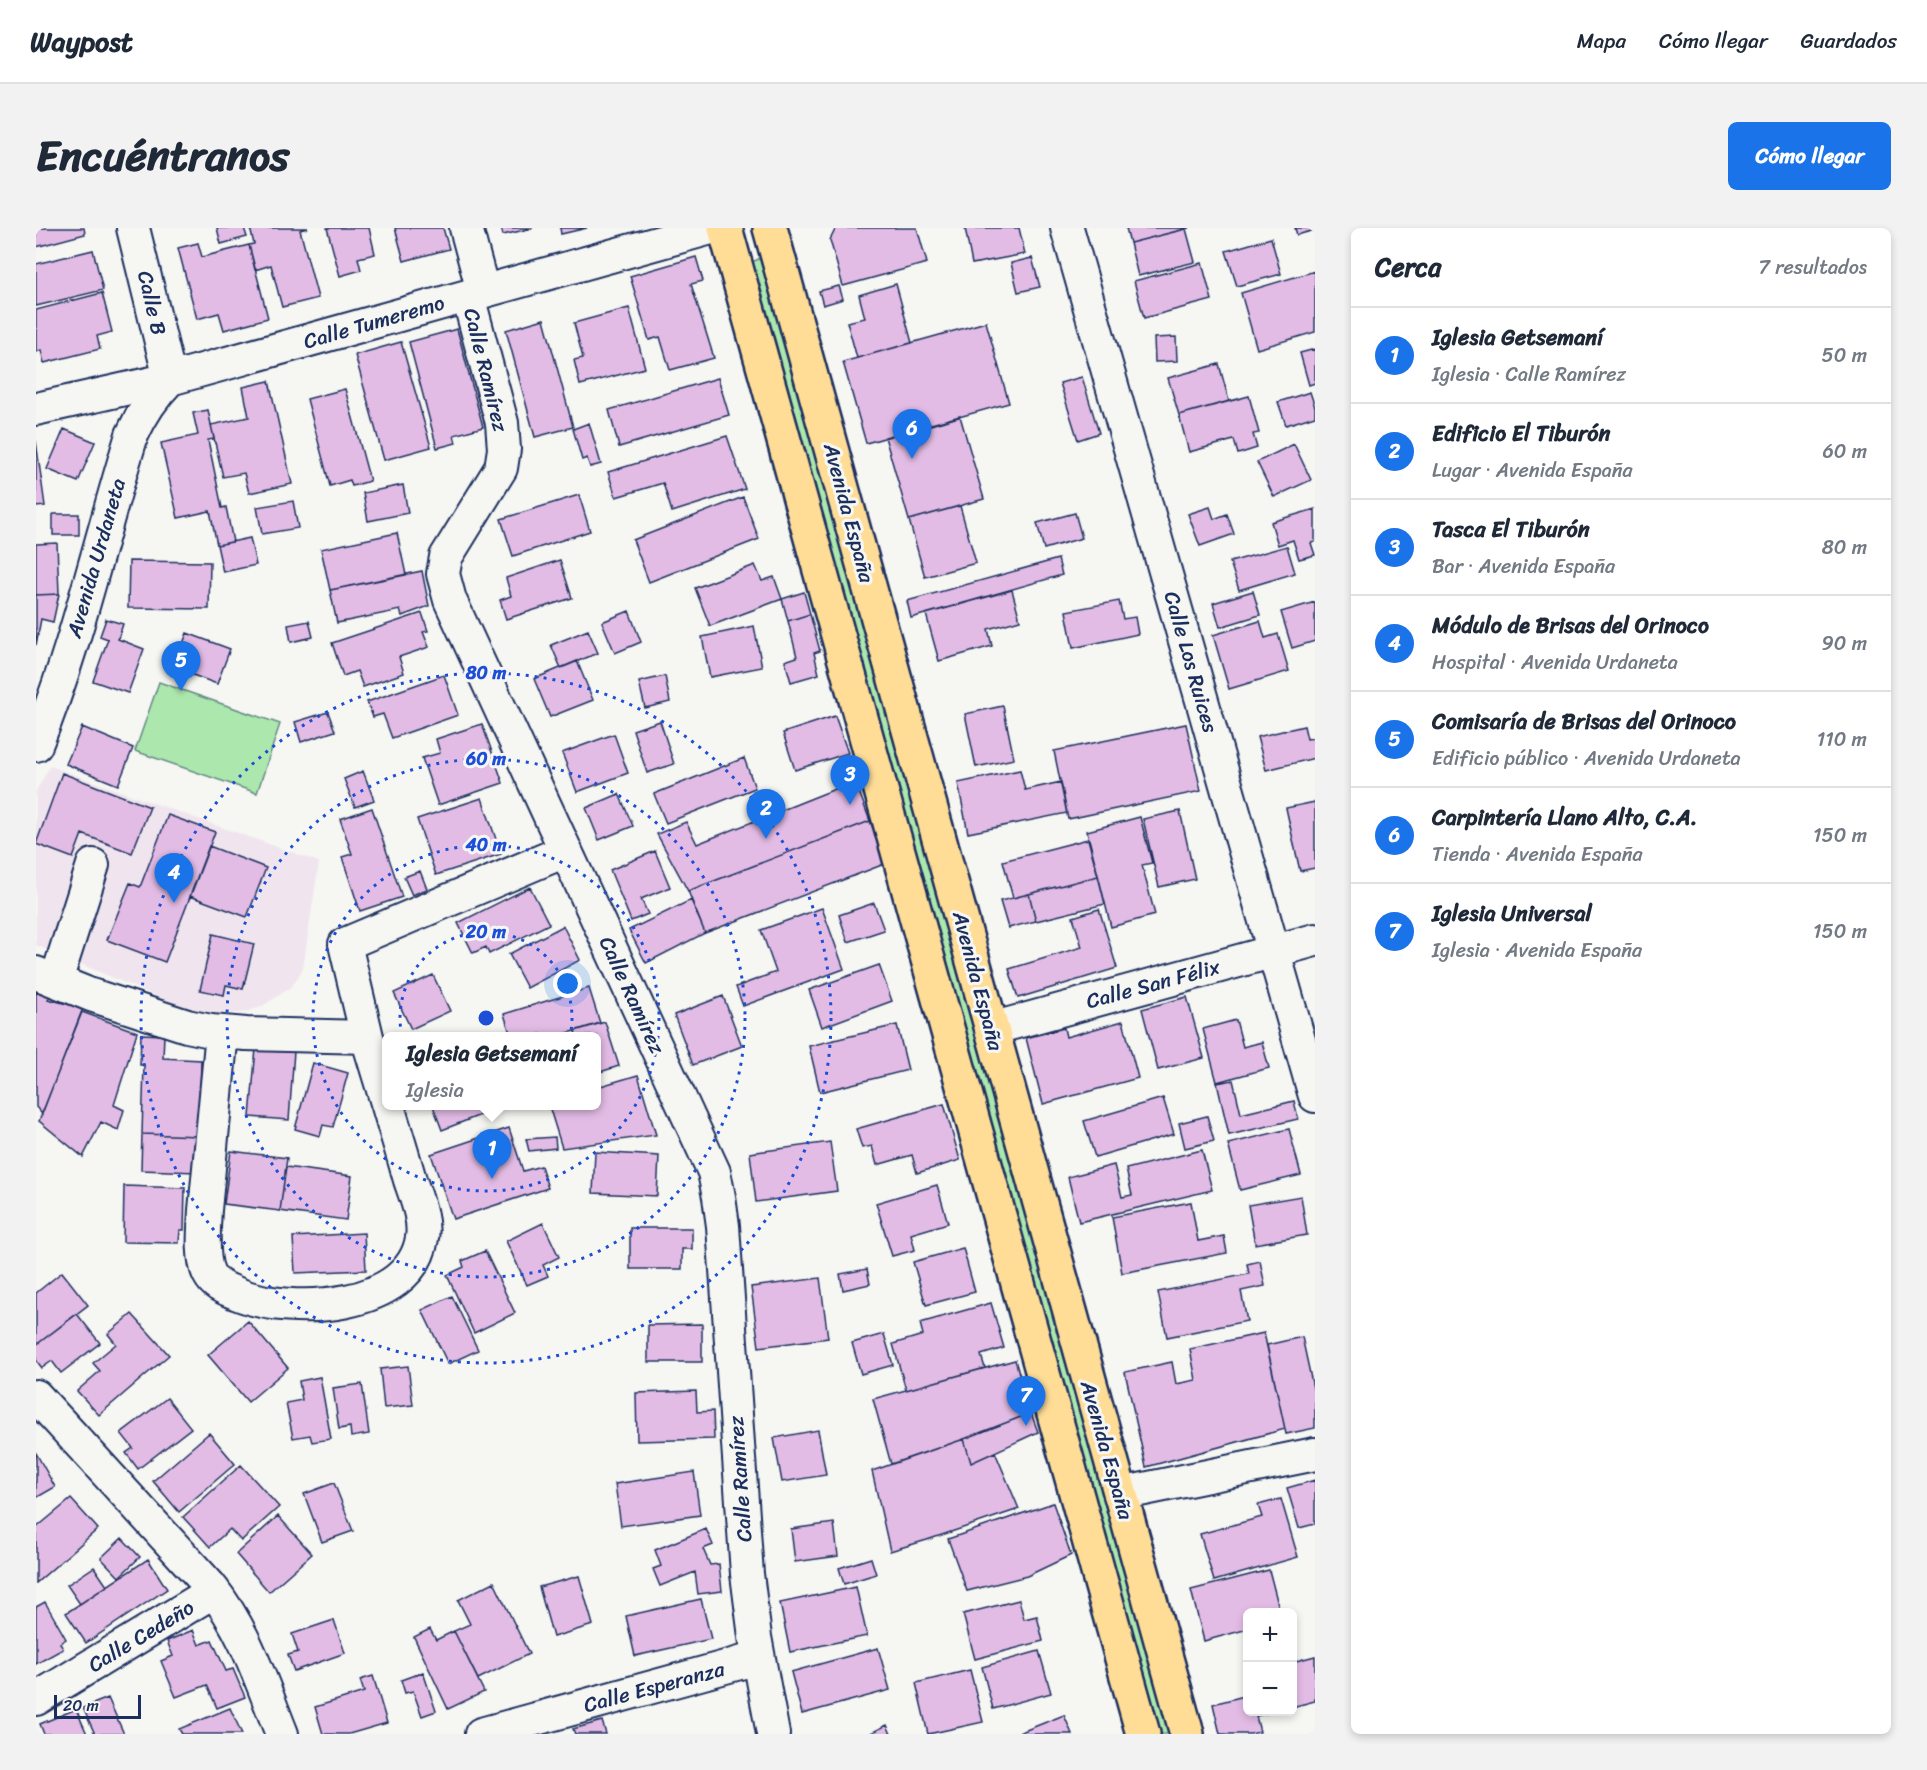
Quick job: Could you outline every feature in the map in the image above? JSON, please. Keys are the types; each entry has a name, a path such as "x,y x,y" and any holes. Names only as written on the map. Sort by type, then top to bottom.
{"main road":[{"name":"Avenida España","path":"725,228 1143,1734"},
{"name":"Avenida España","path":"770,228 1187,1734"}],"street":[{"name":"Calle B","path":"133,228 170,379"},
{"name":"Calle Ramírez","path":"466,228 476,293 502,423 504,449 501,468 452,547 444,565 443,574 450,600 714,1172 723,1226 744,1528 758,1658 773,1734"},
{"name":"Calle Tumeremo","path":"36,409 170,379 711,228"},
{"name":"Calle Los Ruices","path":"1067,228 1315,1096"},
{"name":"Avenida Urdaneta","path":"36,745 50,712 68,654 132,435 153,396 170,379"},
{"path":"382,1087 367,1037 345,944 565,851"},
{"path":"93,865 46,977 91,995 187,1026 246,1034 367,1037"},
{"name":"Calle San Félix","path":"991,1029 1315,940"},
{"path":"222,1032 204,1235 207,1269 214,1282 222,1287 265,1303 316,1306 357,1298 379,1290 405,1272 422,1242 422,1220 389,1110"},
{"path":"36,1395 229,1610 245,1640 282,1734"},
{"path":"1120,1494 1315,1454"},
{"name":"Calle Cedeño","path":"36,1699 214,1591"},
{"name":"Calle Esperanza","path":"481,1734 758,1658"}],"shaded area":[{"path":"50,766 319,862 303,968 290,988 261,1007 241,1013 207,1013 186,1009 36,945 36,791"}],"green space":[{"path":"759,259 764,261 1174,1734 1156,1734 750,265"},
{"path":"159,682 280,724 257,793 135,751"}],"building":[{"path":"36,228 84,228 85,234 36,247"},
{"path":"217,228 244,228 247,237 221,244"},
{"path":"250,228 308,228 300,230 318,298 282,307 271,265 255,270 249,245 254,244"},
{"path":"327,228 369,228 375,254 358,258 361,270 340,276"},
{"path":"395,228 443,228 449,249 404,261"},
{"path":"501,228 533,228 503,235"},
{"path":"560,228 587,228 561,234"},
{"path":"836,228 917,228 927,263 843,286 830,240"},
{"path":"965,228 1019,228 1025,254 972,264"},
{"path":"1126,228 1189,228 1130,243"},
{"path":"1295,228 1315,228 1315,230 1297,235"},
{"path":"1186,229 1195,262 1138,276 1130,243"},
{"path":"1271,238 1281,274 1237,286 1226,251"},
{"path":"198,243 202,257 249,245 268,318 224,330 219,313 197,319 178,248"},
{"path":"93,250 103,290 36,306 36,264"},
{"path":"696,257 703,281 691,284 714,358 670,370 660,337 649,340 630,276"},
{"path":"1032,258 1040,287 1018,292 1011,263"},
{"path":"1202,263 1212,300 1144,318 1134,281"},
{"path":"1315,271 1315,332 1257,349 1241,293"},
{"path":"896,284 912,343 857,358 847,322 865,318 859,295"},
{"path":"839,286 843,299 823,305 819,291"},
{"path":"102,293 112,332 97,336 100,349 44,363 41,350 36,352 36,310"},
{"path":"629,308 645,368 580,385 574,360 583,358 574,323"},
{"path":"544,319 573,427 535,437 506,330"},
{"path":"986,322 1009,403 866,443 843,362"},
{"path":"457,329 483,427 454,435 456,443 437,448 409,342"},
{"path":"1176,337 1177,361 1155,362 1154,338"},
{"path":"401,342 431,447 384,460 355,355"},
{"path":"1315,349 1315,383 1309,385 1300,353"},
{"path":"1219,364 1229,401 1179,415 1168,378"},
{"path":"1082,377 1099,433 1078,440 1060,383"},
{"path":"718,378 729,415 619,447 609,410"},
{"path":"269,381 292,484 249,493 244,473 223,477 211,425 249,417 243,387"},
{"path":"345,389 370,481 352,486 350,480 330,486 307,399"},
{"path":"1310,392 1315,407 1315,416 1286,425 1278,402"},
{"path":"1249,396 1259,433 1253,434 1257,448 1238,454 1234,440 1189,452 1179,415"},
{"path":"208,410 214,439 208,440 222,508 226,507 233,542 217,545 210,511 178,518 161,443 198,435 193,413"},
{"path":"960,416 984,499 909,520 885,437"},
{"path":"589,423 601,464 590,467 587,458 582,460 573,429"},
{"path":"64,429 95,442 78,482 47,469"},
{"path":"727,436 745,489 672,512 663,483 616,497 608,472"},
{"path":"36,441 45,506 36,507"},
{"path":"1294,444 1311,480 1274,497 1257,462"},
{"path":"403,485 408,513 368,521 363,493"},
{"path":"579,495 590,531 513,556 501,519"},
{"path":"743,497 759,539 649,582 633,540"},
{"path":"293,501 298,528 262,534 257,507"},
{"path":"960,506 976,563 925,577 909,520"},
{"path":"1210,507 1214,519 1227,514 1234,534 1200,546 1188,514"},
{"path":"1315,509 1315,542 1311,543 1315,555 1299,559 1293,540 1278,545 1271,522"},
{"path":"1075,513 1082,538 1044,549 1037,523"},
{"path":"53,514 79,514 79,535 53,535"},
{"path":"397,533 406,575 330,590 321,549"},
{"path":"250,538 256,565 223,572 217,545"},
{"path":"57,543 59,594 36,595 36,544"},
{"path":"1287,546 1295,573 1239,590 1230,562"},
{"path":"1058,559 1062,575 911,618 907,601"},
{"path":"560,560 572,598 506,619 500,600 511,596 506,578"},
{"path":"129,561 210,562 209,609 128,608"},
{"path":"755,565 762,581 774,577 782,599 710,626 695,588"},
{"path":"422,571 429,606 402,616 400,610 337,623 330,590"},
{"path":"1012,590 1020,620 988,629 992,646 939,661 926,614"},
{"path":"1253,591 1260,615 1220,627 1213,603"},
{"path":"804,592 810,614 788,621 782,599"},
{"path":"59,594 53,622 41,619 36,645 36,595"},
{"path":"1119,601 1123,619 1135,617 1138,634 1073,648 1066,611"},
{"path":"1315,602 1315,641 1292,648 1281,612"},
{"path":"629,611 641,642 615,653 602,622"},
{"path":"422,613 428,631 423,632 429,647 399,657 404,673 363,687 357,671 343,676 332,643"},
{"path":"810,614 820,651 814,653 819,674 791,682 785,661 797,657 788,621"},
{"path":"106,619 123,624 118,639 144,649 128,693 93,681 108,639 100,636"},
{"path":"309,621 313,637 291,642 288,625"},
{"path":"1260,621 1265,638 1278,634 1289,671 1229,689 1213,635"},
{"path":"754,626 762,667 710,677 702,637"},
{"path":"588,630 598,653 561,668 551,645"},
{"path":"187,633 230,649 217,684 174,668"},
{"path":"577,661 593,700 550,717 534,679"},
{"path":"444,675 458,715 392,738 383,714 373,717 367,702"},
{"path":"665,676 670,702 645,708 639,682"},
{"path":"1003,706 1014,759 976,767 965,714"},
{"path":"328,712 335,731 301,742 295,722"},
{"path":"835,716 848,753 795,770 783,733"},
{"path":"660,721 674,764 647,773 633,730"},
{"path":"482,724 503,783 438,805 422,758 440,753 436,739"},
{"path":"1186,724 1201,791 1068,819 1054,751"},
{"path":"1304,726 1307,739 1315,738 1315,758 1266,770 1257,737"},
{"path":"82,727 133,748 118,785 66,764"},
{"path":"614,734 628,773 577,792 562,753"},
{"path":"744,758 755,788 666,823 654,794"},
{"path":"1020,770 1025,790 1061,782 1067,813 968,833 958,783"},
{"path":"363,771 374,800 355,807 344,779"},
{"path":"62,773 150,807 132,853 82,834 73,858 36,844"},
{"path":"855,781 870,821 688,891 657,834 686,822 697,844"},
{"path":"619,794 633,826 599,840 586,808"},
{"path":"482,798 501,854 436,875 417,819"},
{"path":"1315,802 1315,868 1300,871 1286,808"},
{"path":"372,808 402,897 360,911 342,857 352,854 340,819"},
{"path":"1180,811 1195,879 1159,887 1143,819"},
{"path":"168,815 215,832 165,962 107,940 130,883 140,887"},
{"path":"1140,817 1152,863 1142,865 1155,915 1111,927 1087,831"},
{"path":"870,821 887,863 705,933 688,891"},
{"path":"1088,839 1098,876 1013,898 1003,861"},
{"path":"209,846 266,868 247,917 190,896"},
{"path":"655,851 670,887 641,899 648,914 631,921 610,870"},
{"path":"420,871 427,889 412,895 404,877"},
{"path":"1098,876 1105,904 1036,921 1029,894"},
{"path":"530,887 549,924 489,954 486,947 473,953 458,923"},
{"path":"1029,894 1036,921 1008,928 1000,901"},
{"path":"691,900 705,933 646,963 629,930"},
{"path":"874,903 884,930 848,942 839,915"},
{"path":"822,908 844,969 743,1006 736,987 776,972 761,930"},
{"path":"1099,909 1117,968 1018,998 1009,969 1082,947 1073,917"},
{"path":"563,926 580,960 527,988 509,954"},
{"path":"213,934 254,944 243,989 226,985 224,995 200,990"},
{"path":"879,965 892,1001 822,1027 809,990"},
{"path":"433,975 450,1011 411,1029 394,993"},
{"path":"589,988 600,1023 571,1032 510,1032 504,1014"},
{"path":"36,992 51,996 48,999 83,1008 42,1114 36,1107"},
{"path":"723,996 742,1046 693,1065 674,1015"},
{"path":"1187,997 1204,1058 1158,1070 1142,1009"},
{"path":"82,1012 137,1032 114,1105 124,1110 118,1130 101,1122 83,1157 39,1121"},
{"path":"1236,1020 1243,1047 1262,1042 1269,1068 1217,1082 1203,1029"},
{"path":"1123,1021 1138,1078 1043,1104 1026,1038 1064,1028 1066,1037"},
{"path":"605,1022 619,1066 601,1072 601,1032 575,1031"},
{"path":"897,1025 908,1070 820,1092 809,1046"},
{"path":"141,1034 164,1035 163,1058 201,1060 199,1136 142,1134 144,1065 140,1065"},
{"path":"256,1048 294,1051 289,1120 250,1117"},
{"path":"313,1063 348,1073 333,1127 323,1125 320,1136 295,1129"},
{"path":"638,1075 656,1135 562,1148 550,1110 601,1110 601,1086"},
{"path":"1233,1080 1241,1114 1294,1101 1298,1119 1229,1135 1217,1083"},
{"path":"1163,1098 1174,1134 1095,1157 1084,1121"},
{"path":"944,1104 960,1160 917,1173 912,1155 877,1165 872,1146 862,1148 856,1129"},
{"path":"434,1110 482,1110 483,1114 442,1130"},
{"path":"1207,1116 1214,1141 1185,1148 1179,1123"},
{"path":"509,1128 523,1171 541,1166 548,1188 453,1219 431,1154"},
{"path":"1289,1129 1301,1175 1240,1190 1228,1144"},
{"path":"142,1134 199,1136 197,1172 141,1170"},
{"path":"555,1137 556,1148 529,1151 526,1139"},
{"path":"830,1142 837,1191 756,1202 750,1153"},
{"path":"1202,1150 1212,1190 1079,1222 1068,1177 1114,1165 1122,1197 1132,1195 1126,1169"},
{"path":"231,1151 287,1158 280,1211 224,1204"},
{"path":"595,1152 659,1156 657,1196 593,1193"},
{"path":"286,1167 352,1176 346,1220 280,1211"},
{"path":"937,1185 948,1223 911,1234 915,1250 892,1256 876,1203"},
{"path":"124,1186 185,1188 184,1230 180,1230 179,1243 123,1242"},
{"path":"1301,1196 1307,1235 1255,1244 1248,1205"},
{"path":"1191,1202 1198,1241 1224,1236 1227,1253 1122,1273 1112,1217"},
{"path":"543,1223 559,1257 543,1265 548,1276 527,1285 506,1241"},
{"path":"630,1228 692,1228 692,1249 682,1249 682,1269 630,1269"},
{"path":"364,1233 366,1270 295,1273 293,1237"},
{"path":"963,1248 975,1292 926,1305 913,1262"},
{"path":"485,1251 515,1313 474,1333 447,1275 464,1267 462,1261"},
{"path":"1260,1261 1265,1286 1241,1291 1247,1321 1167,1337 1158,1292 1249,1274 1247,1264"},
{"path":"867,1269 870,1284 843,1290 840,1274"},
{"path":"62,1272 88,1305 36,1345 36,1293"},
{"path":"820,1278 828,1338 759,1347 751,1287"},
{"path":"452,1296 478,1350 448,1364 422,1310"},
{"path":"991,1303 1004,1348 981,1355 985,1368 906,1390 893,1344 923,1335 920,1323"},
{"path":"77,1314 100,1343 61,1373 52,1361 42,1368 36,1360 36,1345"},
{"path":"132,1314 169,1355 99,1415 77,1391 100,1371 93,1363 116,1344 108,1334"},
{"path":"248,1321 288,1368 248,1402 208,1355"},
{"path":"702,1324 702,1362 648,1362 648,1325"},
{"path":"1264,1333 1285,1429 1146,1467 1125,1372 1172,1362 1176,1384 1196,1380 1190,1349"},
{"path":"884,1334 893,1365 861,1374 852,1343"},
{"path":"1302,1337 1315,1397 1315,1428 1286,1434 1267,1345"},
{"path":"1015,1360 1031,1413 891,1464 873,1399"},
{"path":"408,1366 413,1405 384,1408 380,1369"},
{"path":"320,1377 331,1439 312,1442 310,1435 293,1438 286,1403 302,1400 299,1381"},
{"path":"362,1384 369,1434 351,1437 350,1427 339,1429 333,1388"},
{"path":"696,1391 697,1412 713,1411 714,1439 637,1441 636,1393"},
{"path":"167,1398 191,1428 138,1469 126,1453 133,1448 121,1433"},
{"path":"1031,1413 1038,1432 971,1463 964,1439"},
{"path":"818,1430 826,1475 782,1482 774,1438"},
{"path":"209,1433 235,1464 179,1512 153,1481"},
{"path":"964,1439 971,1463 995,1452 1019,1509 890,1551 872,1471"},
{"path":"36,1453 55,1487 36,1498"},
{"path":"241,1465 279,1507 241,1541 230,1529 210,1547 183,1517"},
{"path":"694,1472 700,1515 621,1526 615,1484"},
{"path":"1315,1480 1315,1524 1299,1528 1287,1488"},
{"path":"334,1483 353,1531 322,1542 304,1494"},
{"path":"71,1499 98,1529 36,1583 36,1528"},
{"path":"1281,1499 1298,1557 1214,1581 1200,1534 1262,1517 1258,1505"},
{"path":"1053,1503 1071,1555 1027,1576 967,1591 948,1539"},
{"path":"278,1516 312,1554 269,1592 236,1554"},
{"path":"834,1523 838,1556 795,1562 791,1529"},
{"path":"706,1529 713,1545 703,1549 710,1565 719,1564 722,1591 698,1594 695,1572 660,1586 653,1569 661,1566 655,1550"},
{"path":"122,1538 140,1557 119,1577 101,1558"},
{"path":"871,1558 876,1574 844,1584 839,1568"},
{"path":"148,1559 167,1589 86,1643 66,1613"},
{"path":"94,1567 107,1586 80,1604 67,1585"},
{"path":"1269,1570 1279,1608 1243,1608 1243,1630 1204,1641 1191,1590"},
{"path":"579,1576 593,1625 553,1637 539,1587"},
{"path":"494,1582 529,1654 478,1679 454,1631 470,1624 458,1600"},
{"path":"856,1587 867,1636 790,1652 780,1603"},
{"path":"701,1599 711,1639 635,1656 626,1616"},
{"path":"1019,1600 1024,1619 1037,1616 1043,1641 975,1659 963,1614"},
{"path":"45,1602 66,1639 60,1643 63,1649 36,1664 36,1607"},
{"path":"334,1620 345,1653 294,1671 288,1655 298,1652 292,1634"},
{"path":"430,1629 436,1640 454,1631 484,1692 448,1709 414,1637"},
{"path":"193,1630 199,1645 212,1640 226,1671 233,1669 245,1697 217,1708 207,1685 176,1697 161,1661 173,1656 167,1641"},
{"path":"878,1648 890,1690 802,1714 791,1672"},
{"path":"1039,1651 1051,1693 993,1709 982,1667"},
{"path":"1315,1656 1315,1701 1297,1706 1297,1662"},
{"path":"970,1670 983,1722 928,1734 916,1683"},
{"path":"423,1672 436,1711 422,1716 413,1691 405,1693 401,1680"},
{"path":"373,1676 387,1723 349,1734 323,1734 315,1707 364,1692 360,1680"},
{"path":"1243,1696 1243,1716 1256,1716 1260,1732 1220,1734 1213,1704"},
{"path":"108,1698 124,1734 95,1734 83,1708"},
{"path":"230,1708 242,1734 182,1734 179,1729"},
{"path":"76,1709 87,1734 44,1734 40,1724"},
{"path":"1064,1715 1072,1734 1016,1734"},
{"path":"602,1721 606,1734 575,1734 573,1729"},
{"path":"887,1725 891,1734 869,1734"}],"place":[{"name":"Carpintería Llano Alto, C.A.","path":"912,459"},
{"name":"Comisaría de Brisas del Orinoco","path":"181,691"},
{"name":"Tasca El Tiburón","path":"850,805"},
{"name":"Edificio El Tiburón","path":"766,839"},
{"name":"Módulo de Brisas del Orinoco","path":"174,903"},
{"name":"Iglesia Getsemaní","path":"492,1179"},
{"name":"Iglesia Universal","path":"1026,1426"}]}
